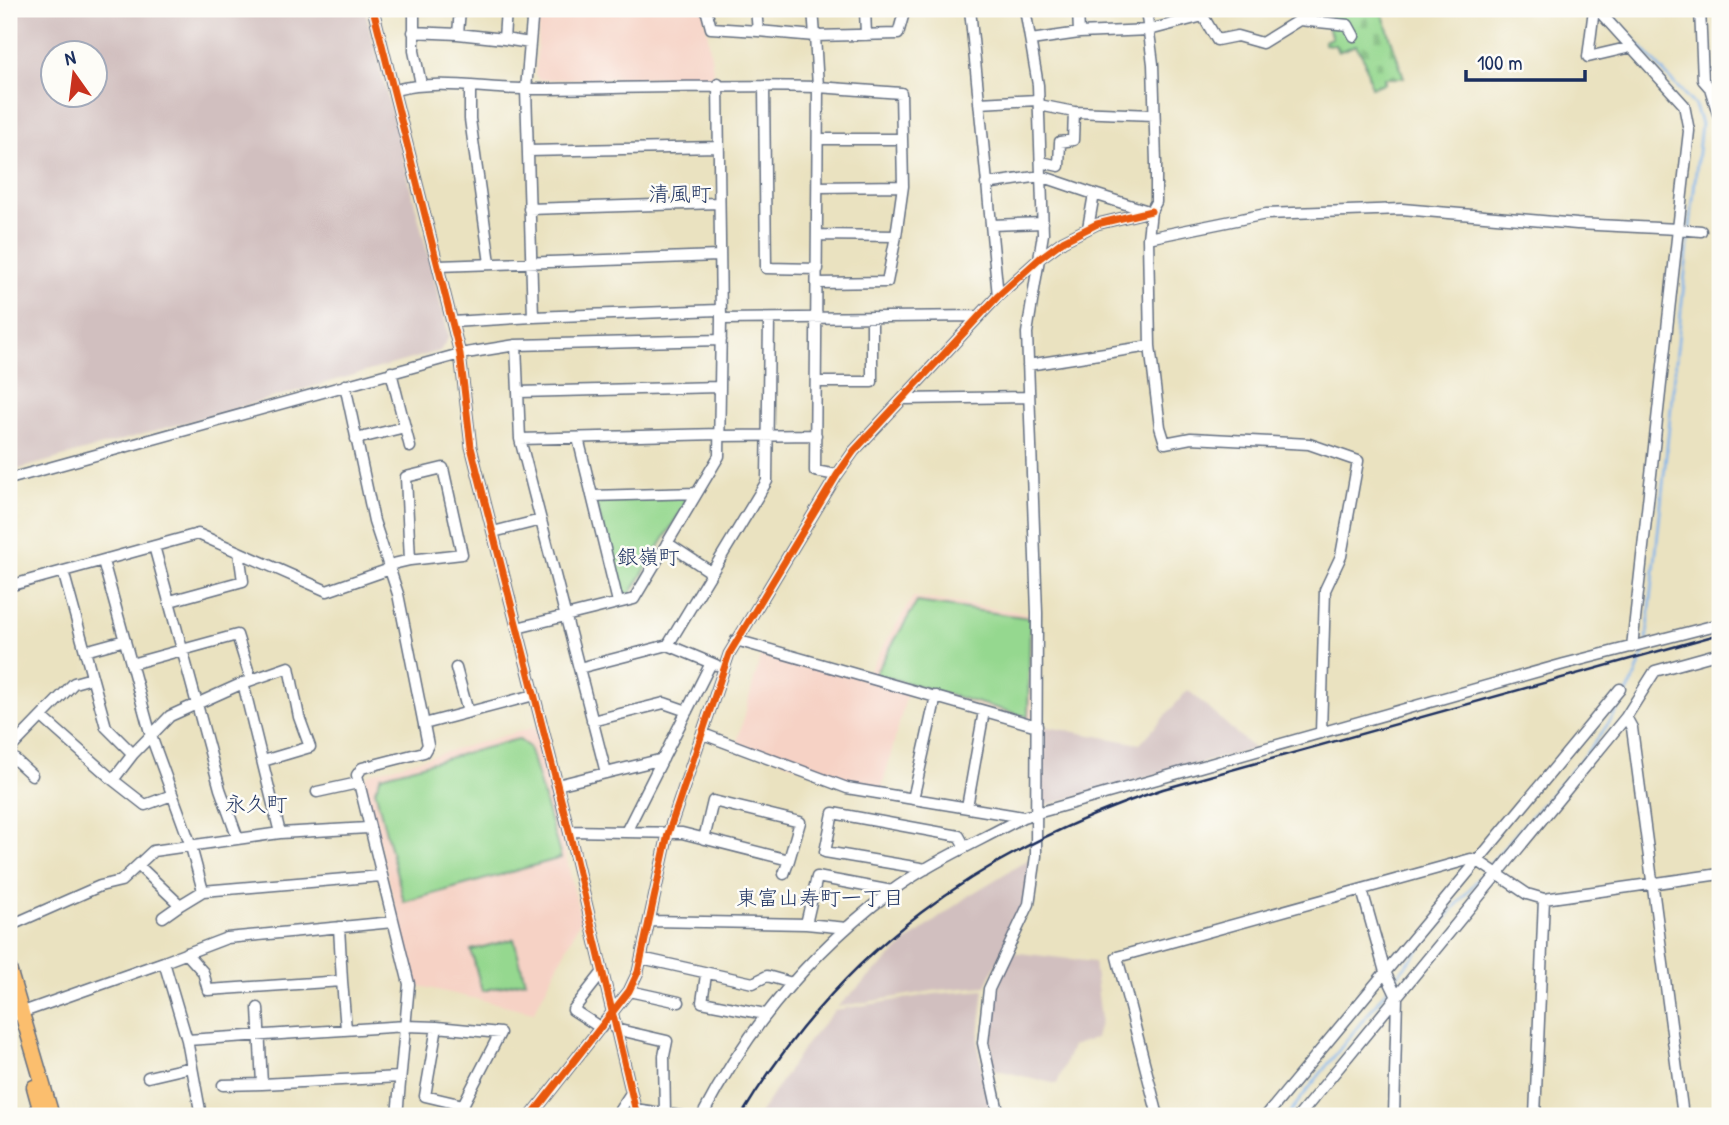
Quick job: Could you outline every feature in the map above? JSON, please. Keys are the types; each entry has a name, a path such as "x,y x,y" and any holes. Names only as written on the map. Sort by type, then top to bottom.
{"main road":[{"path":"9,969 15,1015 42,1116"},
{"path":"9,998 52,1116"}],"street":[{"path":"373,9 460,354 467,429 569,831 636,1113 681,1116"},
{"path":"414,9 413,32 421,84"},
{"path":"458,34 460,9"},
{"path":"504,39 506,9"},
{"path":"533,9 526,89 533,317"},
{"path":"706,9 711,28 815,36 898,34 905,9"},
{"path":"757,9 758,31"},
{"path":"813,9 818,87 815,471 837,475"},
{"path":"865,9 866,35"},
{"path":"970,9 998,296"},
{"path":"999,1116 983,1043 989,989 1029,904 1036,856 1037,613 1028,365 1029,312 1040,258 1043,223 1039,102 1025,9"},
{"path":"1078,9 1079,33"},
{"path":"1146,9 1154,115 1156,202 1151,212 1148,237 1150,346 1160,427 1165,443 1191,438 1309,444 1359,461 1341,556 1325,590 1321,733"},
{"path":"1031,40 1079,33 1149,30 1195,13 1203,16 1217,40 1237,36 1262,43 1317,9"},
{"path":"1595,9 1588,57 1631,47"},
{"path":"1595,9 1684,105 1689,131 1632,647"},
{"path":"1700,9 1703,80 1710,88 1720,120"},
{"path":"1299,20 1348,25 1354,36"},
{"path":"413,32 458,34 530,43"},
{"path":"395,90 421,84 526,89 718,84 901,93 903,186 887,282 818,283"},
{"path":"517,628 634,599 719,456 718,84"},
{"path":"470,86 470,119 490,263"},
{"path":"764,86 766,268 818,269"},
{"path":"979,103 1039,102 1074,112 1154,115"},
{"path":"1041,162 1059,166 1060,142 1073,140 1074,112"},
{"path":"818,139 902,139"},
{"path":"528,151 718,147"},
{"path":"986,184 1041,176 1151,212"},
{"path":"818,187 903,186"},
{"path":"1088,228 1094,194"},
{"path":"529,209 718,203"},
{"path":"1148,237 1266,214 1402,209 1581,225 1701,231"},
{"path":"531,1116 629,991 642,958 668,834 724,669 736,640 837,475 854,451 978,316 1040,258 1063,241 1088,228 1151,212"},
{"path":"991,225 1043,223"},
{"path":"818,235 896,236"},
{"path":"438,266 719,256"},
{"path":"452,322 533,317 720,315 769,319 978,316"},
{"path":"817,382 872,382 872,317"},
{"path":"668,645 767,481 769,319"},
{"path":"9,479 460,354 516,345 720,340"},
{"path":"516,345 520,439 606,773"},
{"path":"1028,365 1150,346"},
{"path":"391,372 410,447"},
{"path":"345,385 374,521 398,594 428,745 424,752 362,768 357,775 368,828 409,984 397,1116"},
{"path":"519,392 719,387"},
{"path":"904,399 1029,397"},
{"path":"356,439 405,427"},
{"path":"520,439 816,435"},
{"path":"578,438 618,603"},
{"path":"9,586 198,534 327,591 390,569 393,564 462,554 443,468 406,477 410,560"},
{"path":"593,496 697,493"},
{"path":"493,532 541,520"},
{"path":"667,543 711,572"},
{"path":"154,546 220,789 238,839"},
{"path":"170,601 243,582 239,552"},
{"path":"103,561 150,736 191,843 203,891"},
{"path":"63,571 106,727 133,754"},
{"path":"702,1116 723,1076 765,1014 847,928 892,891 926,869 1023,817 1720,624"},
{"path":"131,664 237,635 280,833"},
{"path":"85,651 125,640"},
{"path":"736,640 1037,726"},
{"path":"579,668 668,645 724,669"},
{"path":"1299,1116 1626,717 1655,671 1720,653"},
{"path":"626,832 711,663"},
{"path":"113,780 133,754 170,716 247,681 289,667 310,747 263,761"},
{"path":"456,668 468,712"},
{"path":"32,775 9,752 74,683 92,678"},
{"path":"1266,1116 1620,689"},
{"path":"424,724 534,695"},
{"path":"913,799 936,696"},
{"path":"592,721 664,703 687,711"},
{"path":"967,807 984,710"},
{"path":"42,717 145,805 172,795"},
{"path":"1626,717 1632,728 1683,1116"},
{"path":"703,734 846,788 1023,817"},
{"path":"557,785 663,759"},
{"path":"317,792 358,783"},
{"path":"704,839 713,801 800,822 784,874"},
{"path":"926,869 825,852 833,813 959,836 965,847"},
{"path":"9,926 100,886 121,881 153,851 191,843 280,833 368,828"},
{"path":"569,831 668,834 704,839 789,860"},
{"path":"1158,1116 1116,957 1471,859 1478,860 1527,894 1544,899 1720,874"},
{"path":"139,866 180,905"},
{"path":"163,917 203,891 381,876"},
{"path":"806,924 817,877 892,891"},
{"path":"1362,890 1385,972 1397,997 1394,1116"},
{"path":"1535,1116 1544,899"},
{"path":"650,921 806,924 847,928"},
{"path":"15,1015 227,938 393,922"},
{"path":"339,927 346,1029"},
{"path":"186,953 203,972 208,990 342,981"},
{"path":"642,958 753,984 767,976 792,983"},
{"path":"164,962 187,1040 200,1115 187,1116"},
{"path":"601,1028 573,1010 602,973"},
{"path":"706,975 702,1002 765,1014"},
{"path":"629,991 680,1002"},
{"path":"258,1008 262,1084"},
{"path":"187,1040 406,1026 437,1027 500,1033 463,1105 425,1096 437,1027"},
{"path":"615,1030 667,1041 663,1056 665,1114"},
{"path":"148,1077 191,1067"},
{"path":"223,1085 400,1077"},
{"path":"616,1116 631,1093"}],"shaded area":[{"path":"9,9 365,9 449,337 440,351 9,472"},
{"path":"540,9 704,9 714,76 539,80 535,75"},
{"path":"913,597 1032,614 1032,721 909,686 881,792 839,782 737,743 762,651 865,678"},
{"path":"1188,690 1254,749 1039,807 1042,726 1140,744"},
{"path":"535,727 581,919 534,1012 415,985 364,784 365,777 371,773"},
{"path":"1031,858 1026,900 986,986 938,990 837,1007 908,941 968,896"},
{"path":"1011,952 1094,962 1101,1019 1096,1038 1072,1046 1057,1084 993,1069 990,1034 1002,973"},
{"path":"984,990 978,1045 992,1116 758,1116 806,1044 835,1010 934,994"}],"green space":[{"path":"1334,9 1381,9 1404,78 1384,78 1385,83 1371,87 1365,61 1356,45 1338,52 1335,45 1325,44 1324,41 1332,38 1327,25"},
{"path":"684,495 687,501 629,596 619,593 595,499"},
{"path":"917,602 1030,618 1028,717 875,674"},
{"path":"518,739 529,747 561,858 404,902 375,790 381,776"},
{"path":"514,939 525,981 482,991 471,950"}],"waterway":[{"path":"1606,9 1695,106 1701,124 1690,228"},
{"path":"1647,639 1689,235"},
{"path":"1489,866 1602,732 1622,703 1636,674 1645,645"},
{"path":"1393,981 1485,871"},
{"path":"1287,1116 1389,987"}],"railway":[{"path":"741,1116 781,1056 824,1003 870,955 921,913 975,875 1034,843 1096,814 1163,789 1720,634"}],"cycle path":[{"path":"373,9 460,354 471,447 569,831 637,1116"},
{"path":"531,1116 629,991 638,972 668,834 729,654 837,475 854,451 998,296 1040,258 1063,241 1097,224 1151,211"}],"district":[{"name":"清風町","path":"680,193"},
{"name":"銀嶺町","path":"648,556"},
{"name":"永久町","path":"256,803"},
{"name":"東富山寿町一丁目","path":"820,897"}]}
